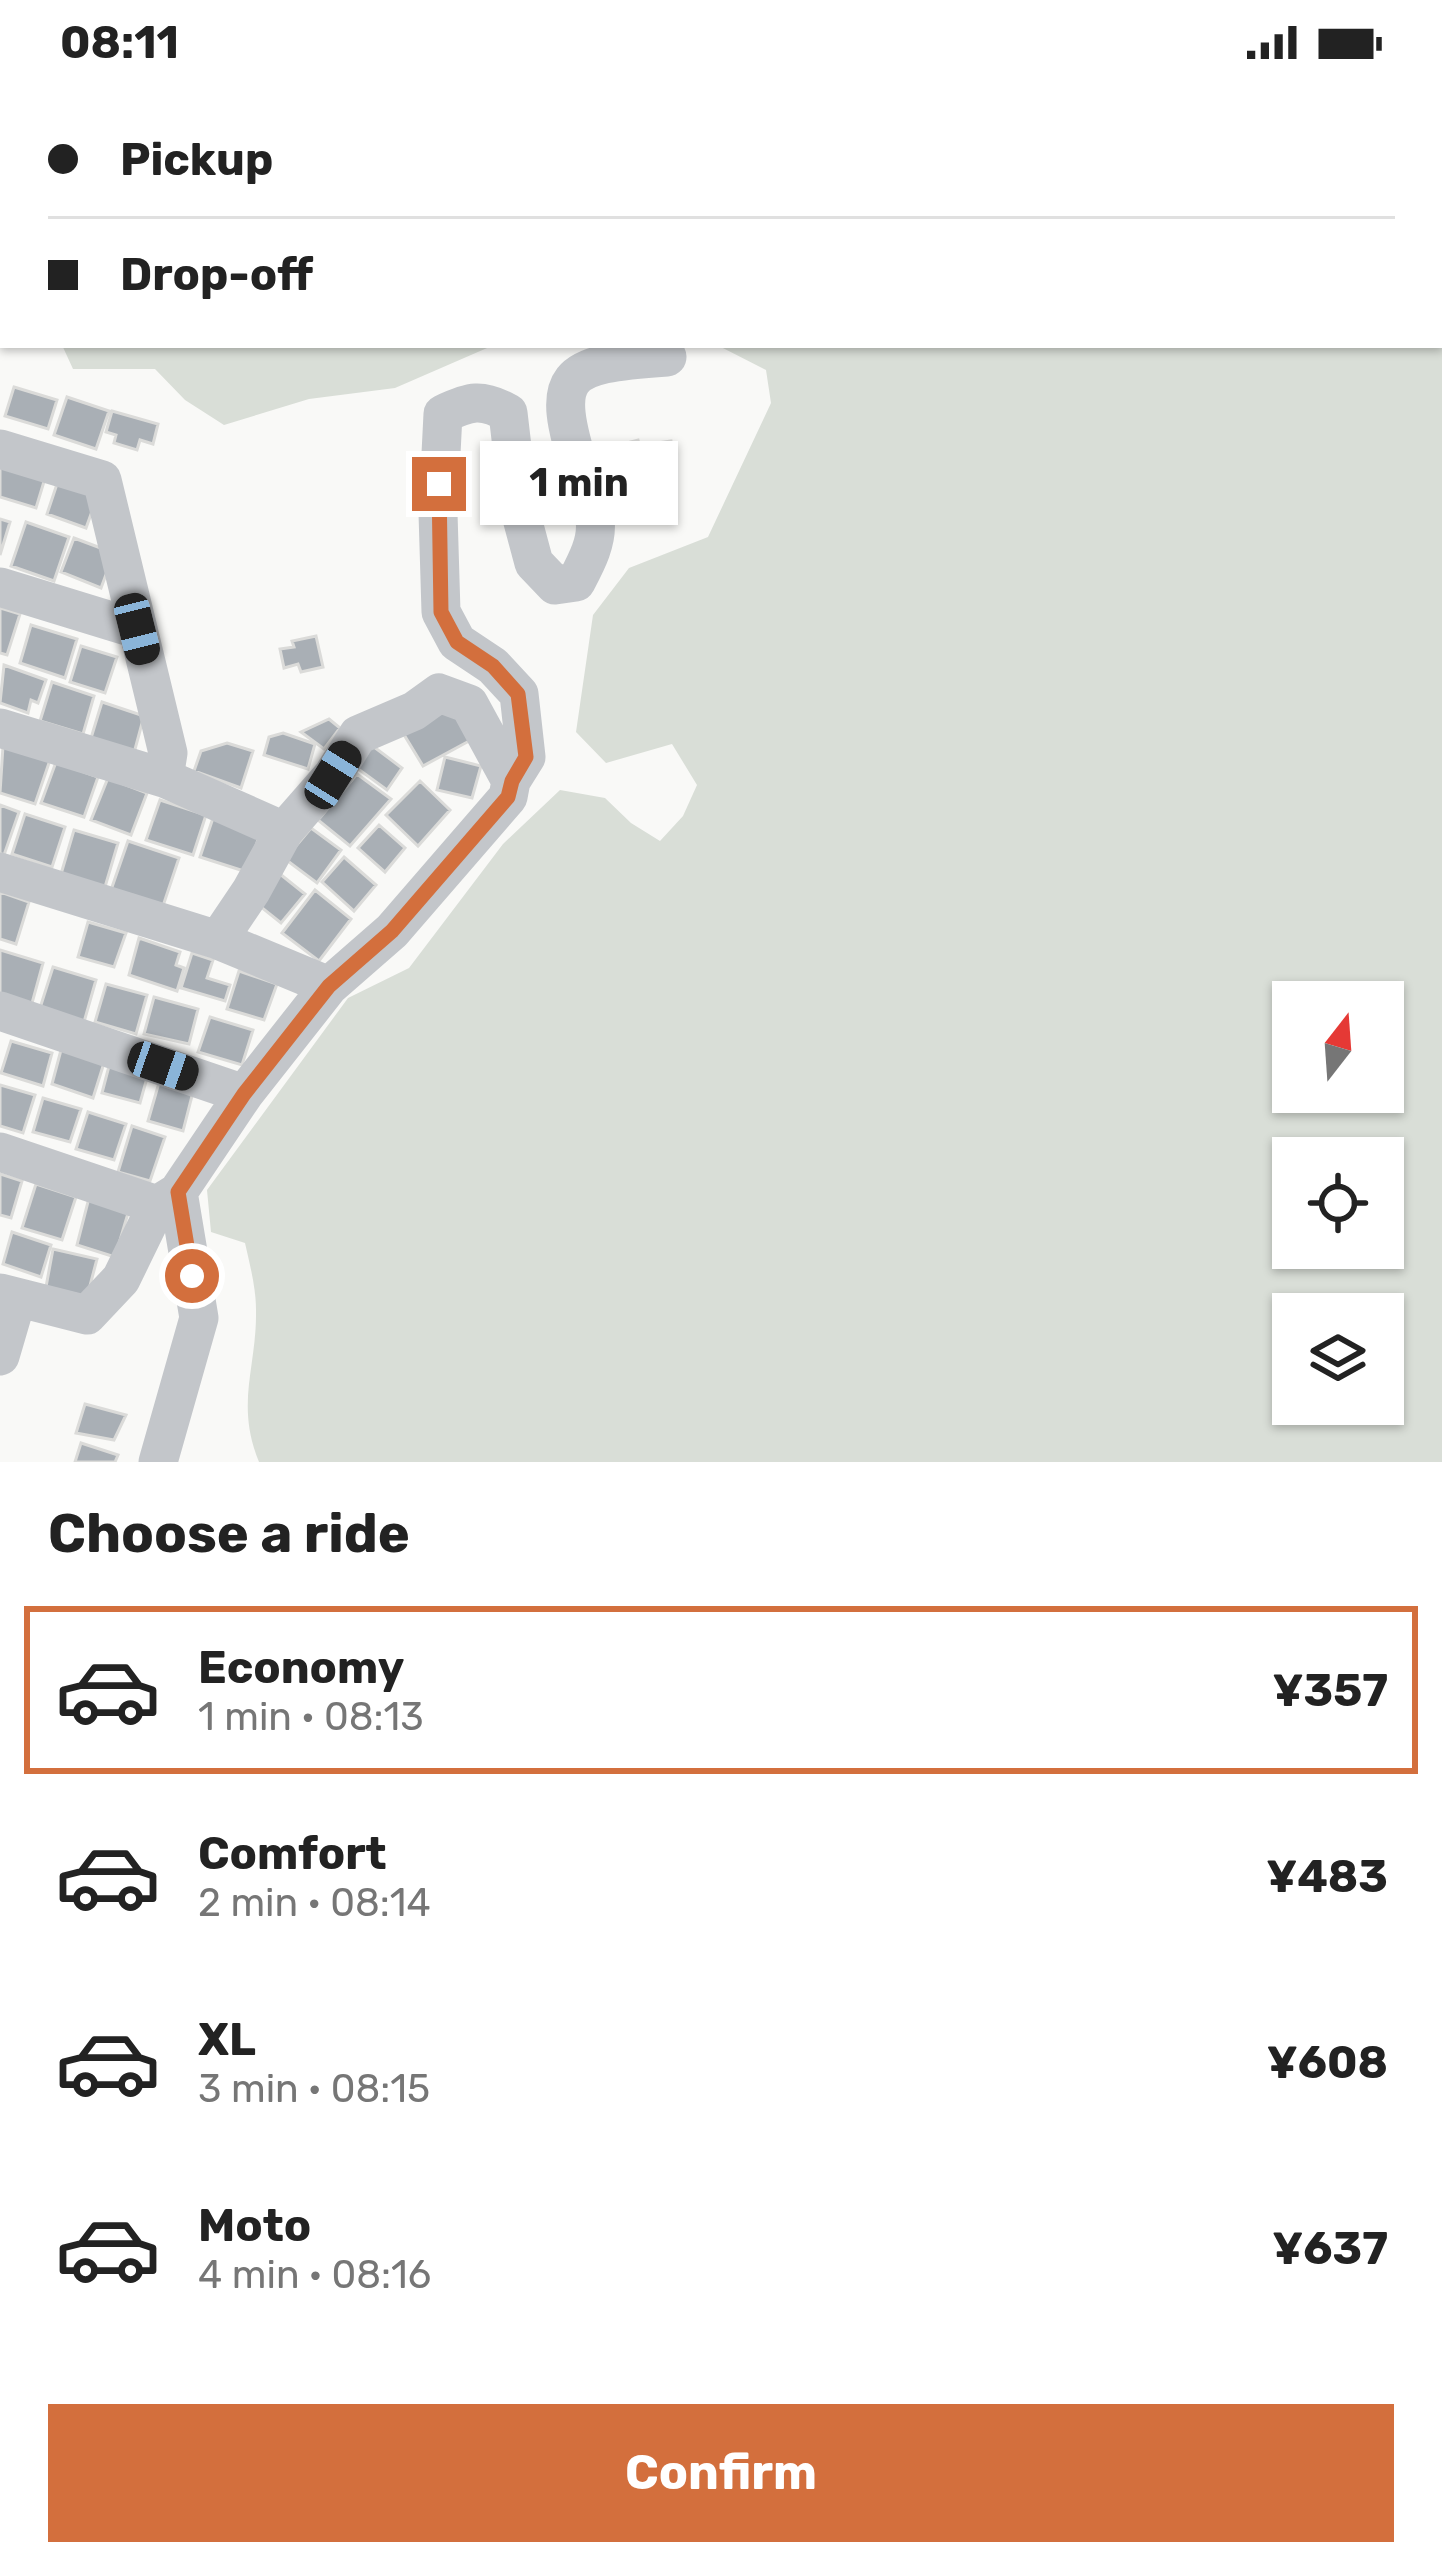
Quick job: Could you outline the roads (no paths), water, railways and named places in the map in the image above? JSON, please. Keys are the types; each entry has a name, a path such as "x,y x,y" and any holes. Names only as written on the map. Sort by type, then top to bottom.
{"street":[{"path":"0,1356 9,1296 87,1315 121,1279 168,1199 329,986 392,931 508,797 526,757 518,694 493,666 457,642 441,612 438,513 443,414 485,400 508,413 519,507 535,563 555,585 576,582 590,555 596,522 562,405 570,381 590,368 667,357"},
{"path":"0,449 102,480 168,754 164,778"},
{"path":"0,587 137,629"},
{"path":"218,940 284,831 333,775 358,735 414,711 439,694 469,704 512,781"},
{"path":"0,728 164,778 284,831"},
{"path":"0,872 218,940 329,986"},
{"path":"0,1011 244,1094"},
{"path":"0,1152 168,1199"},
{"path":"158,1462 200,1318 168,1199"}]}
